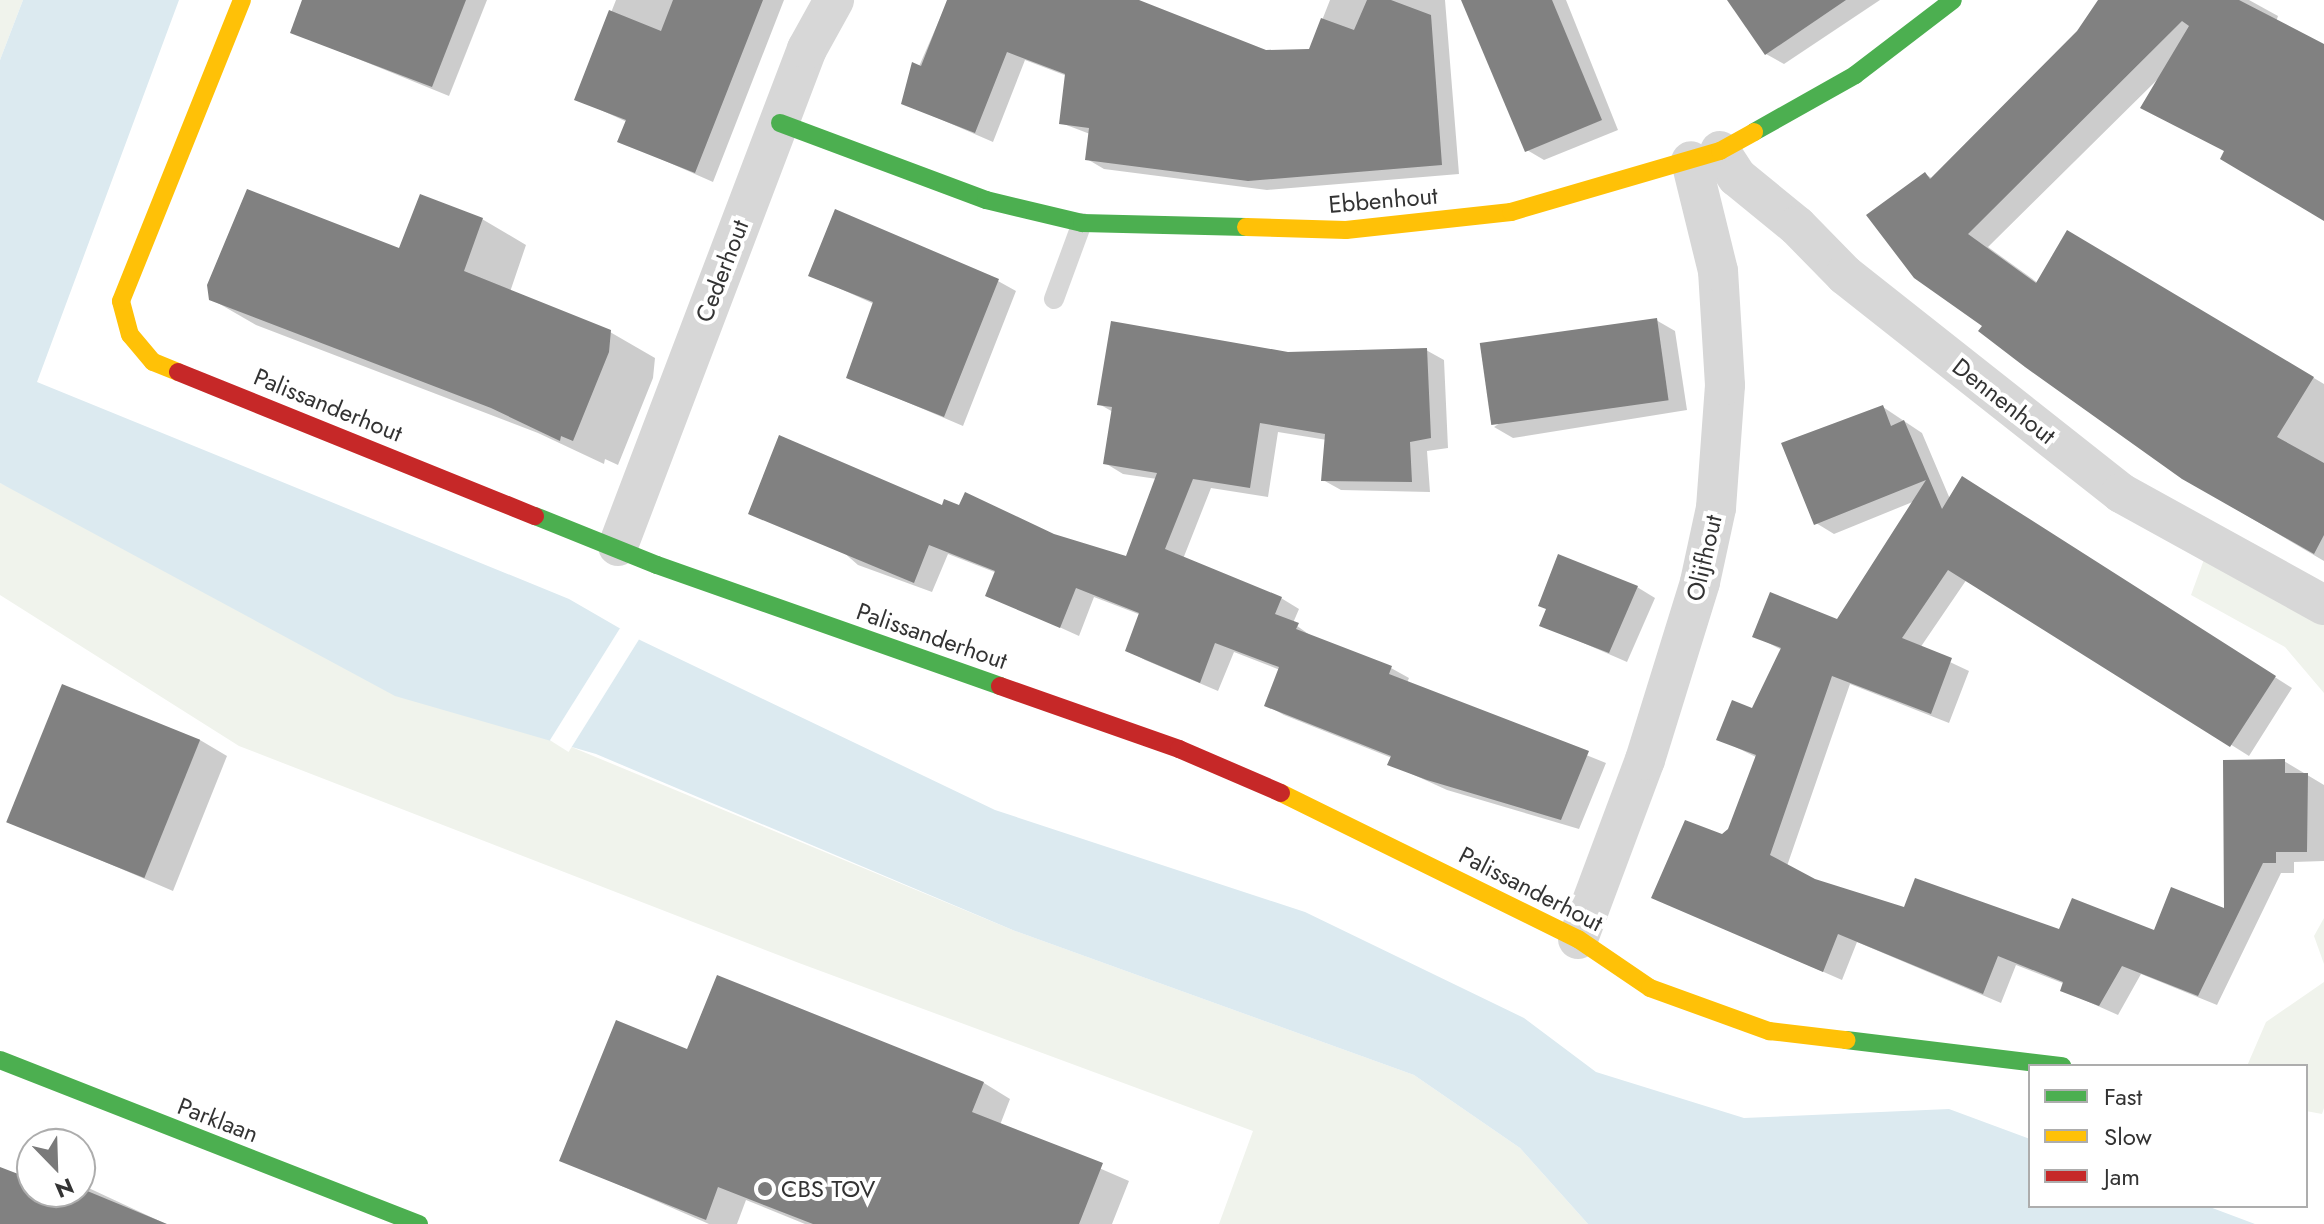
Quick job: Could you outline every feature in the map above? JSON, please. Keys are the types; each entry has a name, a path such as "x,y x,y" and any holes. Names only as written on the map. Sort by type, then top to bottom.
{"street":[{"name":"Palissanderhout","path":"242,0 121,301 130,335 153,362 714,585 1179,749 1301,801 1578,939 1607,954 1650,988 1769,1031 2045,1064"},
{"name":"Cederhout","path":"618,546 807,49 834,0"},
{"name":"Ebbenhout","path":"780,123 986,200 1082,223 1346,230 1511,212 1705,156 1855,75 1953,0"},
{"name":"Dennenhout","path":"1705,156 1737,177 1845,275 2121,493 2324,605"},
{"name":"Olijfhout","path":"1578,939 1649,746 1700,582 1716,508 1725,385 1718,271 1705,156"},
{"name":"Parklaan","path":"0,1060 419,1224"}],"lane":[{"path":"1054,299 1082,223"}],"shaded area":[{"path":"0,0 23,0 0,60"},
{"path":"23,0 179,0 37,382 569,599 640,640 995,810 1305,912 1524,1018 1596,1072 1744,1118 1949,1109 2028,1138 2028,1208 2212,1208 2255,1224 1588,1224 1520,1148 1414,1075 1015,931 596,754 395,696 0,483 0,60"},
{"path":"0,483 574,748 1015,931 1414,1075 1520,1148 1588,1224 1219,1224 1253,1131 799,963 239,746 0,595"},
{"path":"2206,554 2324,614 2324,693 2285,647 2191,595"},
{"path":"2324,918 2324,964 2314,936"},
{"path":"2324,982 2322,1114 2308,1111 2308,1064 2248,1064 2266,1022"}],"pier":[{"path":"622,625 641,637 569,752 550,740"}],"building":[{"path":"302,0 466,0 432,87 290,33"},
{"path":"673,0 763,0 695,173 617,142 626,120 574,100 609,10 661,31"},
{"path":"947,0 1139,0 1266,50 1309,49 1321,18 1354,30 1367,0 1391,0 1431,15 1442,165 1248,181 1085,160 1089,128 1059,124 1065,74 1007,52 975,133 901,104 912,62 921,66"},
{"path":"1461,0 1552,0 1602,120 1525,152"},
{"path":"1727,0 1846,0 1765,55"},
{"path":"2098,0 2239,0 2324,44 2324,221 2220,159 2224,151 2140,108 2189,26 2182,21 1968,234 2036,283 2067,230 2314,377 2277,437 2324,463 2324,535 2314,554 2182,479 2025,367 1978,331 1982,326 1914,278 1866,215 1925,172 1930,179 2077,31"},
{"path":"247,189 399,248 420,194 483,218 464,271 611,330 609,352 573,441 561,436 560,441 491,408 209,300 207,285"},
{"path":"835,209 999,279 944,417 846,378 873,302 808,276"},
{"path":"1657,318 1669,400 1491,425 1480,343"},
{"path":"1111,321 1288,352 1427,348 1431,438 1410,442 1412,482 1321,481 1325,434 1260,423 1250,488 1193,479 1165,549 1282,597 1275,614 1299,623 1296,629 1392,666 1389,674 1589,751 1561,820 1387,765 1391,756 1264,706 1279,667 1215,643 1200,683 1125,651 1139,613 1076,588 1060,628 985,596 995,571 929,545 914,583 748,514 779,435 942,505 944,499 959,505 965,492 1054,534 1126,556 1157,473 1103,464 1112,407 1097,405"},
{"path":"1883,405 1891,426 1904,420 1942,509 1962,476 2276,676 2230,747 1948,570 1902,638 1952,658 1931,714 1832,676 1770,855 1815,879 1904,907 1915,878 2059,929 2072,898 2154,930 2171,887 2224,908 2223,760 2285,759 2285,773 2308,773 2307,852 2276,852 2276,863 2263,863 2198,996 2122,966 2099,1006 2060,991 2063,982 1998,956 1983,994 1838,934 1823,972 1651,898 1685,820 1722,834 1728,829 1756,755 1716,740 1732,700 1752,708 1781,648 1752,637 1770,592 1837,619 1926,480 1814,525 1781,443"},
{"path":"1558,554 1638,586 1609,653 1539,626 1546,609 1538,606"},
{"path":"62,684 200,740 144,878 6,822"},
{"path":"717,975 984,1082 972,1112 1103,1163 1079,1224 813,1224 718,1187 706,1220 559,1161 616,1020 687,1049"},
{"path":"0,1167 16,1173 16,1208 96,1208 96,1195 167,1224 0,1224"}],"traffic: fast":[{"path":"1754,132 1855,75 1953,0"},
{"path":"780,123 986,200 1082,223 1246,227"},
{"path":"535,516 657,565 1000,686"},
{"path":"1846,1040 2045,1064"},
{"path":"0,1060 419,1224"}],"traffic: slow":[{"path":"178,372 153,362 130,335 121,301 242,0"},
{"path":"1246,227 1346,230 1511,212 1720,151 1754,132"},
{"path":"1281,793 1578,939 1650,988 1769,1031 1846,1040"}],"traffic: jam":[{"path":"178,372 535,516"},
{"path":"1000,686 1179,749 1281,793"}],"place":[{"name":"CBS TOV","path":"765,1189"}]}
